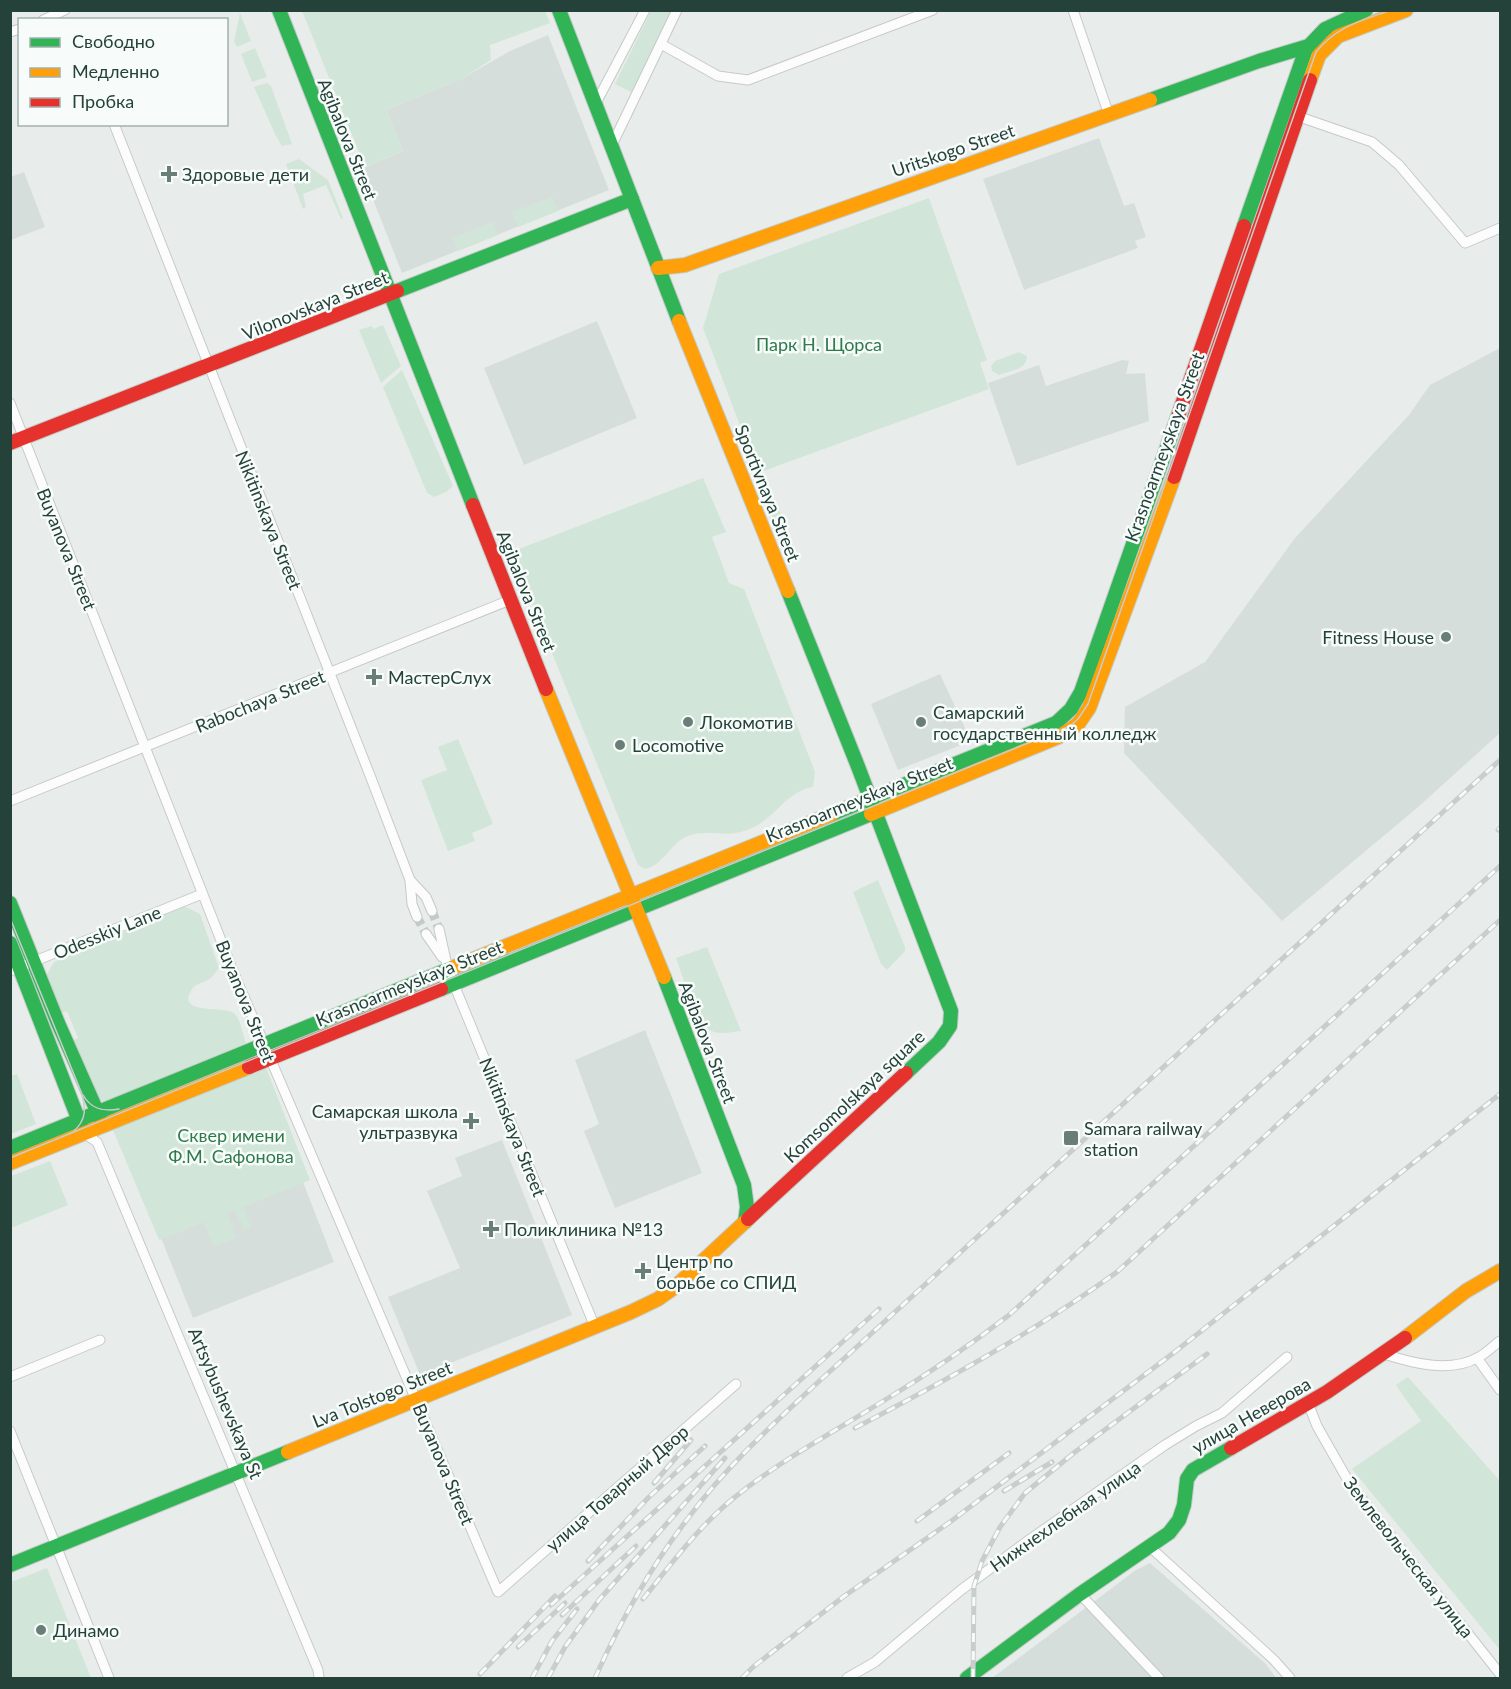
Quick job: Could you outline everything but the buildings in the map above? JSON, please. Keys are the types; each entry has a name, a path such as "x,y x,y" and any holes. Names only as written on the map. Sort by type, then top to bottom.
{"main road":[{"name":"Agibalova Street","path":"279,10 307,87 391,294 510,600 692,1046 744,1185 747,1207 745,1222"},
{"name":"Sportivnaya Street","path":"559,10 658,268 857,764 943,990"},
{"path":"1259,61 1307,48 1332,35 1366,10"},
{"path":"1259,61 1406,10"},
{"name":"Krasnoarmeyskaya Street","path":"10,1163 1058,737 1078,724 1092,699 1170,488 1319,55 1332,35"},
{"name":"Krasnoarmeyskaya Street","path":"10,1148 264,1044 447,965 631,895 1056,723 1072,709 1081,692 1307,48"},
{"name":"Uritskogo Street","path":"658,268 685,265 1259,61"},
{"name":"Vilonovskaya Street","path":"17,441 632,199"},
{"path":"10,903 58,1023 103,1126"},
{"path":"10,943 15,969 85,1134"},
{"name":"Komsomolskaya square","path":"745,1222 942,1038 952,1018 943,990"},
{"path":"744,1185 750,1193 756,1196 771,1196 778,1192"},
{"name":"Lva Tolstogo Street","path":"10,1566 631,1312 667,1293 745,1222"},
{"name":"улица Неверова","path":"967,1678 1080,1594 1169,1533 1179,1520 1184,1505 1187,1479 1192,1470 1337,1386 1384,1354 1456,1299 1500,1271"}],"street":[{"path":"48,18 67,10"},
{"path":"595,105 645,10"},
{"path":"611,147 677,10"},
{"path":"661,44 718,76 748,80 933,10"},
{"path":"1073,10 1108,115"},
{"path":"1297,116 1372,142 1399,165 1465,243 1500,228"},
{"name":"Nikitinskaya Street","path":"115,126 410,880 426,897 432,911"},
{"name":"Buyanova Street","path":"10,403 17,441 146,747 202,894 270,1059 498,1592"},
{"name":"Rabochaya Street","path":"10,801 510,600"},
{"path":"410,880 412,904 417,917"},
{"name":"Odesskiy Lane","path":"15,969 202,894"},
{"path":"439,929 447,965"},
{"path":"426,934 447,965"},
{"name":"Nikitinskaya Street","path":"447,965 595,1327"},
{"path":"85,1134 97,1142 103,1126"},
{"name":"Artsybushevskaya St","path":"97,1142 318,1670 319,1678"},
{"path":"10,1377 100,1340"},
{"path":"1384,1354 1414,1363 1456,1366 1478,1358 1500,1341"},
{"name":"Нижнехлебная улица","path":"847,1678 875,1662 961,1590 1029,1540 1165,1445 1222,1413 1287,1357"},
{"path":"1478,1358 1500,1390"},
{"name":"улица Товарный Двор","path":"498,1592 736,1384"},
{"name":"Землевольческая улица","path":"1308,1403 1317,1426 1350,1484 1500,1674"},
{"path":"10,1431 109,1678"},
{"path":"1150,1547 1274,1660 1290,1678"},
{"path":"1080,1594 1159,1678"}],"shaded area":[{"path":"548,35 609,190 402,273 361,169 403,151 386,110 463,78 510,51"},
{"path":"1099,138 1124,206 1134,203 1146,237 1135,241 1138,248 1024,290 983,179"},
{"path":"24,172 45,227 11,240 11,177"},
{"path":"597,321 637,418 524,465 484,368"},
{"path":"1500,348 1500,733 1417,808 1282,921 1124,753 1125,707 1205,662 1295,538 1409,415 1430,385"},
{"path":"1122,360 1129,361 1126,374 1145,373 1149,421 1017,466 988,383 1039,365 1046,386"},
{"name":"Самарский государственный колледж","path":"940,674 971,741 898,770 871,704"},
{"path":"645,1030 702,1173 615,1208 584,1131 599,1124 575,1060"},
{"name":"Поликлиника №13","path":"502,1140 572,1315 420,1375 388,1297 460,1268 427,1191 462,1176 455,1158"},
{"path":"303,1182 334,1262 193,1318 161,1238"},
{"path":"1150,1563 1266,1664 1276,1678 992,1678 1136,1570"}],"green space":[{"path":"302,11 545,11 550,23 490,45 491,60 463,78 386,110 403,151 365,167"},
{"path":"651,11 674,11 633,93 615,84"},
{"path":"240,13 251,41 237,47 234,41"},
{"path":"255,48 267,77 252,82 241,54"},
{"path":"267,83 271,86 292,144 282,146 254,87"},
{"path":"299,159 328,180 343,218 341,219 326,185 303,194 306,207 303,209 286,164"},
{"path":"552,197 558,211 518,227 512,212"},
{"name":"Парк Н. Щорса","path":"929,198 987,360 980,363 989,389 758,473 703,328 719,274"},
{"path":"493,222 498,235 458,251 453,238"},
{"path":"383,325 401,366 381,383 359,330 372,326 373,329"},
{"path":"1019,352 1027,356 1021,367 999,375 992,371 991,366 995,361"},
{"path":"402,370 453,486 434,497 427,493 383,387"},
{"name":"Локомотив","path":"703,478 726,532 712,537 729,583 744,589 815,772 813,787 804,789 788,799 768,818 752,828 735,833 703,833 688,836 677,843 657,863 645,869 638,865 511,552"},
{"path":"775,501 789,533 787,537 781,539 767,504"},
{"path":"458,739 493,824 472,833 475,841 448,851 421,780 447,770 438,747"},
{"path":"878,880 905,947 905,951 887,970 881,964 853,892"},
{"path":"184,906 200,914 219,968 210,978 192,989 188,999 196,1007 230,1011 235,1014 246,1044 105,1102 93,1095 71,1041 78,1038 67,1011 59,1014 45,978 54,962"},
{"path":"707,947 741,1031 722,1033 712,1031 700,1019 690,998 676,958"},
{"name":"Cквер имени Ф.М. Сафонова","path":"265,1065 310,1180 243,1207 251,1227 244,1230 235,1210 227,1213 236,1238 213,1246 204,1222 159,1240 113,1130"},
{"path":"17,1074 36,1124 11,1134 11,1076"},
{"path":"50,1161 68,1205 11,1228 11,1176"},
{"path":"1408,1377 1500,1481 1500,1650 1352,1469 1421,1421 1396,1385"},
{"name":"Динамо","path":"47,1568 91,1678 11,1678 11,1582"}],"tunnel":[{"path":"432,911 439,929"},
{"path":"417,917 426,934"}],"tram line":[{"path":"10,1158 1070,726 1088,704 1316,52 1341,30 1391,10"},
{"path":"10,918 82,1094 84,1114 81,1123 74,1131"},
{"path":"83,1095 90,1104 98,1108 119,1109"}],"railway":[{"path":"595,1678 626,1615 662,1555 703,1499 749,1448 815,1385 1500,760"},
{"path":"643,1599 698,1533 722,1508 753,1483 789,1458 933,1370 1009,1315 1500,866"},
{"path":"855,1428 989,1355 1054,1315 1117,1272 1500,920"},
{"path":"742,1678 843,1597 950,1522 1176,1351 1500,1094"},
{"path":"551,1605 879,1309"},
{"path":"973,1678 974,1586 982,1561 1000,1527 1025,1493 1075,1452 1207,1354"},
{"path":"654,1483 691,1440"},
{"path":"588,1561 649,1497 705,1446"},
{"path":"917,1521 1009,1453"},
{"path":"548,1678 565,1647 599,1600 725,1458"},
{"path":"1004,1491 1052,1462"},
{"path":"562,1615 636,1546"},
{"path":"480,1674 555,1596"},
{"path":"518,1647 565,1603"},
{"path":"532,1678 552,1641 577,1609"}],"traffic: fast":[{"path":"279,10 473,505"},
{"path":"559,10 679,321"},
{"path":"1244,226 1306,49 1325,29 1366,10"},
{"path":"1150,100 1259,61 1312,45"},
{"path":"397,291 632,199"},
{"path":"832,814 1056,723 1071,709 1081,692 1179,413"},
{"path":"788,591 951,1011 950,1026 939,1042 906,1073"},
{"path":"441,989 871,814"},
{"path":"10,903 58,1023 100,1118"},
{"path":"10,943 81,1126"},
{"path":"10,1148 452,968"},
{"path":"664,977 744,1185 747,1207 745,1222"},
{"path":"967,1678 1080,1594 1169,1533 1179,1520 1184,1505 1187,1479 1193,1470 1231,1448"},
{"path":"10,1565 288,1452"}],"traffic: slow":[{"path":"1310,80 1319,55 1338,36 1406,10"},
{"path":"658,268 685,265 1150,100"},
{"path":"679,321 788,591"},
{"path":"871,814 1058,737 1078,724 1089,708 1174,477"},
{"path":"546,689 664,977"},
{"path":"452,968 832,814"},
{"path":"10,1163 249,1067"},
{"path":"288,1452 658,1299 675,1287 748,1219"},
{"path":"1405,1338 1466,1291 1500,1271"}],"traffic: jam":[{"path":"1174,477 1310,80"},
{"path":"1179,413 1244,226"},
{"path":"10,443 397,291"},
{"path":"473,505 546,689"},
{"path":"249,1067 441,989"},
{"path":"748,1219 906,1073"},
{"path":"1231,1448 1327,1392 1405,1338"}],"place":[{"name":"Здоровые дети","path":"169,174"},
{"name":"Fitness House","path":"1446,637"},
{"name":"МастерСлух","path":"374,677"},
{"name":"Локомотив","path":"688,722"},
{"name":"Самарский государственный колледж","path":"921,722"},
{"name":"Locomotive","path":"620,745"},
{"name":"Самарская школа ультразвука","path":"471,1121"},
{"name":"Samara railway station","path":"1071,1138"},
{"name":"Поликлиника №13","path":"491,1229"},
{"name":"Центр по борьбе со СПИД","path":"643,1271"},
{"name":"Динамо","path":"41,1630"}]}
